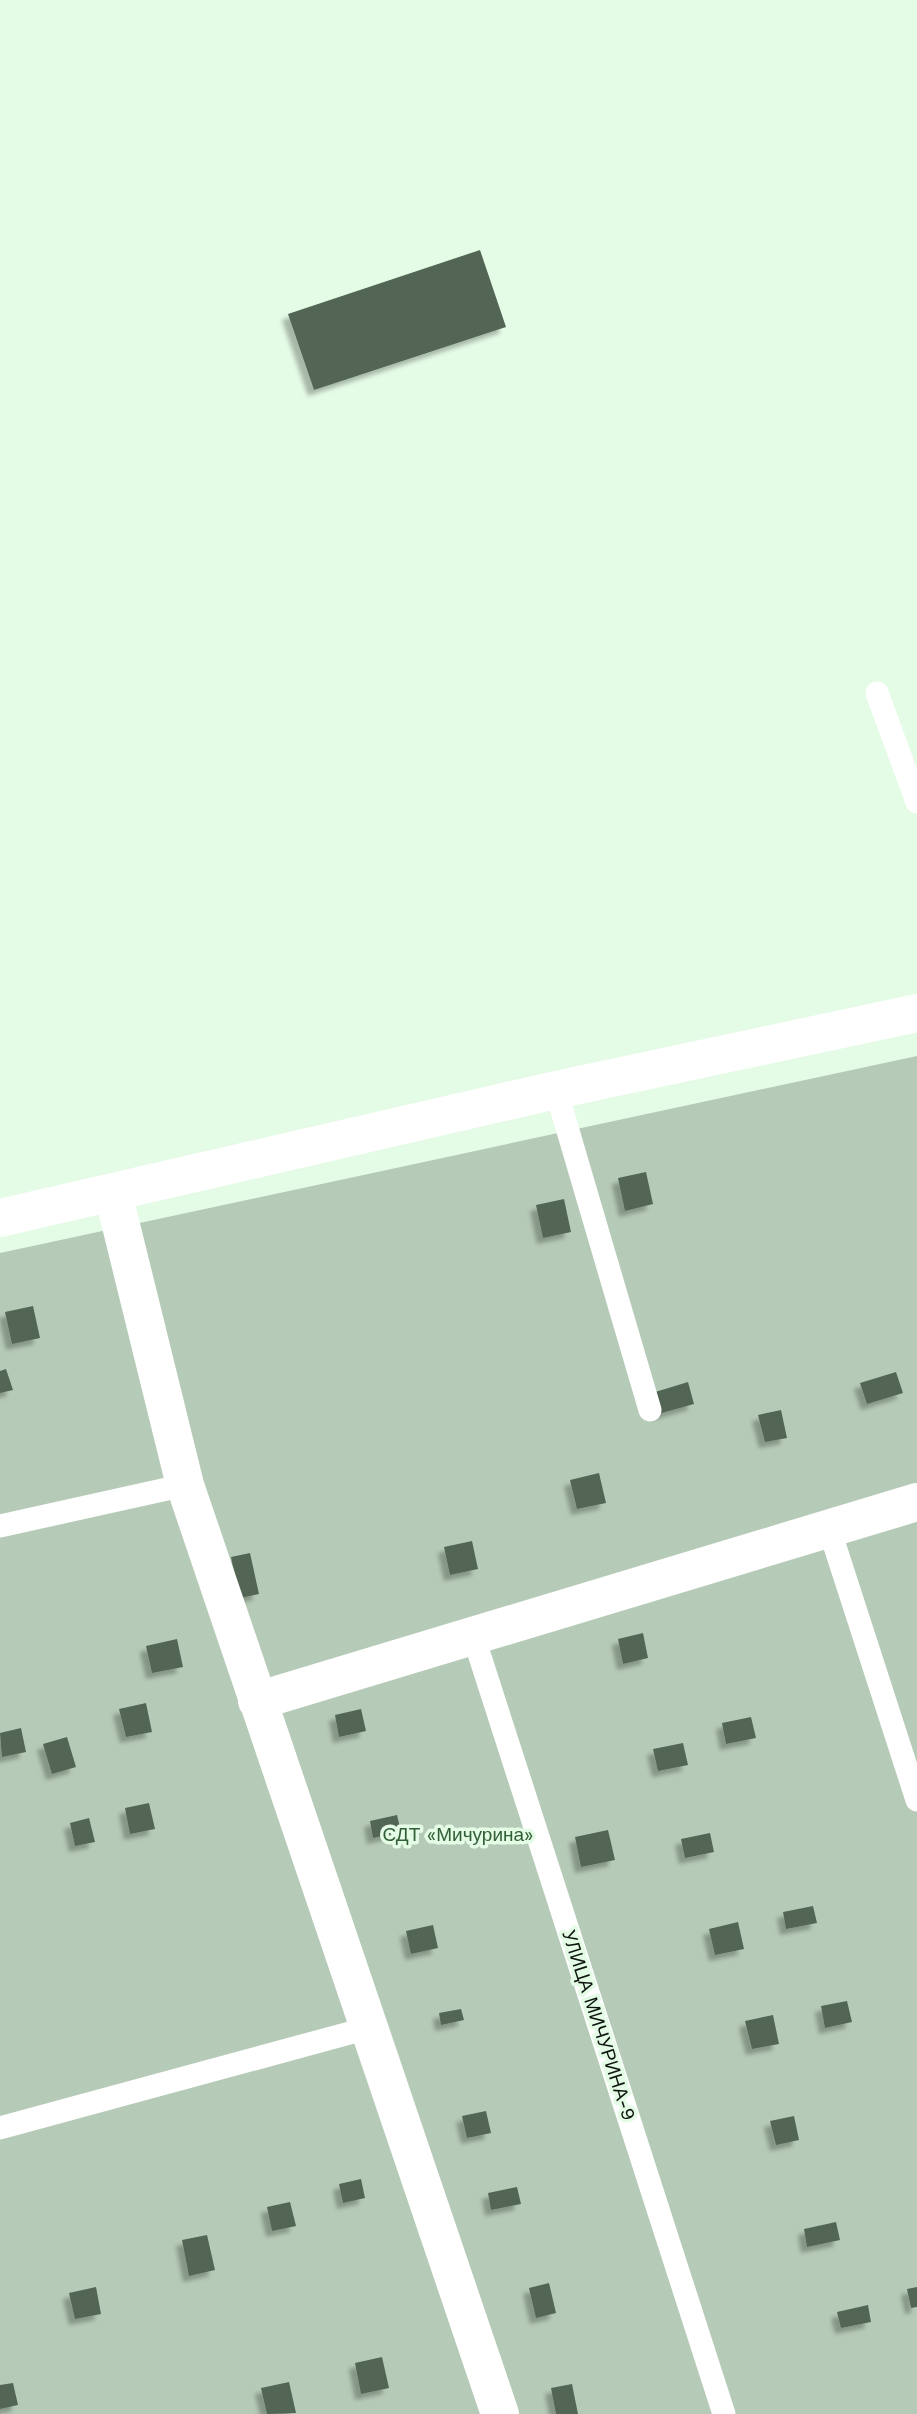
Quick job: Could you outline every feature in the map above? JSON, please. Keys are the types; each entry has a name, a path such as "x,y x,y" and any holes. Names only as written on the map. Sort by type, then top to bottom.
{"street":[{"path":"0,1218 556,1090 917,1013"},
{"path":"113,1193 185,1485 500,2414"},
{"path":"257,1700 917,1502"}],"lane":[{"path":"877,693 917,802"},
{"path":"556,1090 650,1410"},
{"path":"0,1526 185,1485"},
{"path":"829,1528 917,1800"},
{"name":"УЛИЦА МИЧУРИНА-9","path":"473,1635 724,2414"},
{"path":"0,2128 368,2028"}],"green space":[{"name":"СДТ «Мичурина»","path":"917,1056 917,2414 0,2414 0,1253"}],"building":[{"path":"480,250 506,327 314,390 288,314"},
{"path":"646,1172 653,1204 625,1211 618,1178"},
{"path":"564,1199 571,1232 543,1238 536,1205"},
{"path":"33,1306 40,1338 12,1344 5,1312"},
{"path":"6,1369 13,1390 0,1393 0,1371"},
{"path":"896,1372 903,1393 867,1404 860,1383"},
{"path":"688,1382 694,1404 658,1414 652,1393"},
{"path":"781,1410 787,1438 765,1442 758,1415"},
{"path":"599,1473 606,1503 577,1509 570,1480"},
{"path":"472,1541 478,1569 450,1575 444,1547"},
{"path":"250,1553 259,1594 240,1598 231,1557"},
{"path":"643,1633 648,1658 623,1664 618,1639"},
{"path":"177,1639 183,1667 152,1673 146,1646"},
{"path":"146,1703 152,1732 126,1737 119,1709"},
{"path":"361,1709 366,1731 339,1737 335,1715"},
{"path":"751,1717 756,1738 726,1744 722,1723"},
{"path":"21,1728 26,1752 2,1757 0,1733"},
{"path":"67,1737 76,1767 52,1774 43,1744"},
{"path":"683,1743 688,1765 658,1771 653,1749"},
{"path":"149,1803 155,1829 130,1834 125,1808"},
{"path":"397,1815 401,1832 373,1838 370,1821"},
{"path":"89,1818 95,1842 75,1846 70,1823"},
{"path":"608,1830 615,1860 581,1867 575,1837"},
{"path":"710,1833 714,1852 685,1858 681,1839"},
{"path":"813,1906 817,1923 786,1929 783,1912"},
{"path":"738,1922 744,1949 715,1955 709,1929"},
{"path":"433,1925 438,1948 411,1954 406,1931"},
{"path":"847,2001 852,2022 825,2028 821,2006"},
{"path":"461,2009 464,2020 441,2025 439,2013"},
{"path":"773,2015 779,2044 752,2049 745,2021"},
{"path":"486,2111 491,2133 467,2138 462,2116"},
{"path":"794,2116 799,2140 776,2145 770,2121"},
{"path":"361,2179 365,2198 343,2203 339,2184"},
{"path":"517,2187 521,2204 491,2210 488,2193"},
{"path":"290,2202 296,2226 272,2231 267,2207"},
{"path":"836,2222 840,2240 807,2247 804,2229"},
{"path":"207,2235 215,2270 189,2276 182,2240"},
{"path":"549,2283 556,2313 536,2318 529,2288"},
{"path":"96,2287 101,2314 75,2319 69,2293"},
{"path":"917,2287 917,2307 911,2308 907,2289"},
{"path":"868,2305 871,2322 841,2328 837,2312"},
{"path":"382,2357 389,2388 361,2394 355,2363"},
{"path":"289,2382 296,2413 267,2414 261,2388"},
{"path":"13,2383 18,2405 0,2409 0,2385"},
{"path":"572,2384 578,2414 556,2414 551,2388"}]}
